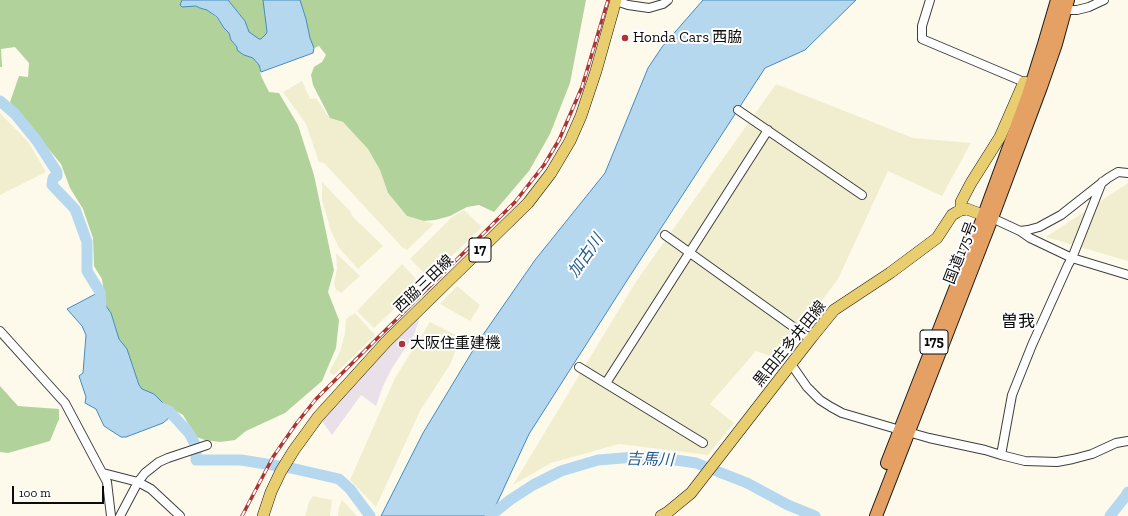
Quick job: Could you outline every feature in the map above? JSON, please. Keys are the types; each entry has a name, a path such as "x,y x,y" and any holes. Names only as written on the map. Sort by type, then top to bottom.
{"highway":[{"name":"国道175号","path":"988,216 1028,83 1061,4"},
{"name":"国道175号","path":"867,516 889,470 1051,58 1061,4"},
{"name":"国道175号","path":"876,516 889,470"}],"main road":[{"name":"西脇三田線","path":"262,516 271,492 283,468 304,434 318,417 369,360 419,309 528,203 551,173 570,141 581,116 596,71 616,0"},
{"path":"988,216 967,210 961,210 961,202 971,183 1000,137 1028,83"},
{"name":"黒田庄多井田線","path":"665,515 691,493 834,310 919,252 936,238 952,215 961,210"}],"street":[{"path":"616,0 628,5 648,8 663,4 668,0"},
{"path":"930,0 922,26 922,38 1028,83"},
{"path":"1061,4 1078,10 1090,7 1104,0"},
{"path":"738,110 862,195"},
{"path":"606,383 768,130"},
{"path":"1020,231 1040,227 1061,215 1089,191 1108,178 1118,172 1128,173"},
{"path":"1001,455 1012,395 1032,345 1072,258 1102,182"},
{"path":"988,216 1072,258 1128,275"},
{"path":"665,235 806,336 812,337"},
{"path":"0,331 65,403 107,482 111,516"},
{"path":"791,364 807,387 820,400 842,413 929,438 985,450 1025,461 1057,462 1073,459 1092,454 1116,443 1128,440"},
{"path":"579,366 703,443"},
{"path":"120,516 138,482 145,473 159,462 207,445"},
{"path":"103,473 138,482 151,489 180,516"}],"shaded area":[{"path":"302,81 310,99 316,98 330,118 343,122 368,149 380,170 388,193 407,216 434,224 407,250 403,248 324,163 319,162 306,124 283,92"},
{"path":"776,84 913,138 971,143 942,196 888,171 838,279 778,359 756,351 710,404 734,423 708,455 619,444 551,463 513,485 635,283"},
{"path":"0,113 29,143 46,172 0,195"},
{"path":"322,182 350,211 353,217 383,246 358,269 339,248 331,231 322,200"},
{"path":"1128,183 1128,261 1046,237"},
{"path":"464,210 482,227 429,278 410,259 452,217"},
{"path":"336,253 360,276 341,293 336,290 334,283 337,269"},
{"path":"402,264 421,284 374,328 357,311"},
{"path":"457,286 480,305 470,321 440,304"},
{"path":"355,313 375,335 334,375 329,372 340,352 345,333 346,319"},
{"path":"418,318 419,320 414,335 392,368 383,386 376,406 361,395 332,435 322,421 385,350"},
{"path":"430,322 458,336 459,341 451,363 420,411 376,507 350,480 395,378"},
{"path":"313,496 332,500 330,516 305,516 309,502"},
{"path":"342,500 357,516 338,516 339,507"}],"green space":[{"path":"0,0 182,0 181,1 207,10 217,18 229,33 231,40 244,55 253,58 259,65 261,76 269,92 279,93 298,125 314,175 334,270 328,292 339,320 336,348 322,381 285,413 246,431 235,440 220,442 205,440 196,437 183,415 164,404 154,394 141,389 127,349 119,339 111,313 106,306 102,279 94,266 93,238 83,209 70,188 61,164 10,102 19,76 28,77 29,63 15,47 1,49 2,67 0,67"},
{"path":"228,0 263,0 267,34 259,39 249,32 245,21"},
{"path":"300,0 586,0 570,83 550,134 529,171 494,212 479,205 467,207 450,216 435,220 424,221 407,216 388,193 380,170 368,149 343,122 330,118 313,85 311,75 314,67 322,62 326,55 319,46 313,47"},
{"path":"0,386 18,406 59,409 59,419 50,441 8,453 0,452"}],"water":[{"path":"182,0 228,0 245,21 249,32 261,39 267,32 263,0 300,0 314,48 313,53 261,72 259,65 253,58 238,51 237,47 231,40 229,33 217,17 207,10 196,6 182,7 180,5"},
{"name":"加古川","path":"703,0 856,0 805,50 765,68 529,434 491,516 381,516 423,433 478,342 535,260 605,173 648,68 662,47"},
{"path":"103,290 106,306 111,313 119,339 127,349 139,385 142,389 154,394 164,404 175,411 169,415 170,417 163,423 126,437 121,437 104,426 96,409 85,403 86,397 79,376 83,373 86,335 82,326 67,309"}],"waterway":[{"path":"0,101 15,114 37,141 57,172 57,176 53,178 52,185 75,209 87,242 87,271 100,292 101,306"},
{"path":"159,407 169,411 189,433 196,446"},
{"path":"196,451 196,460 241,460 291,468 339,479 350,489 370,516"},
{"name":"吉馬川","path":"490,516 510,500 533,485 561,471 598,460 635,457 656,457 696,463 747,483 788,505 815,516"},
{"name":"吉馬川","path":"1110,516 1128,492"}],"railway":[{"path":"242,516 273,457 316,399 515,202 544,165 559,140 582,87 608,0"}],"place":[{"name":"Honda Cars 西脇","path":"625,38"},
{"name":"大阪住重建機","path":"402,344"}],"district":[{"name":"曽我","path":"1018,322"}]}
